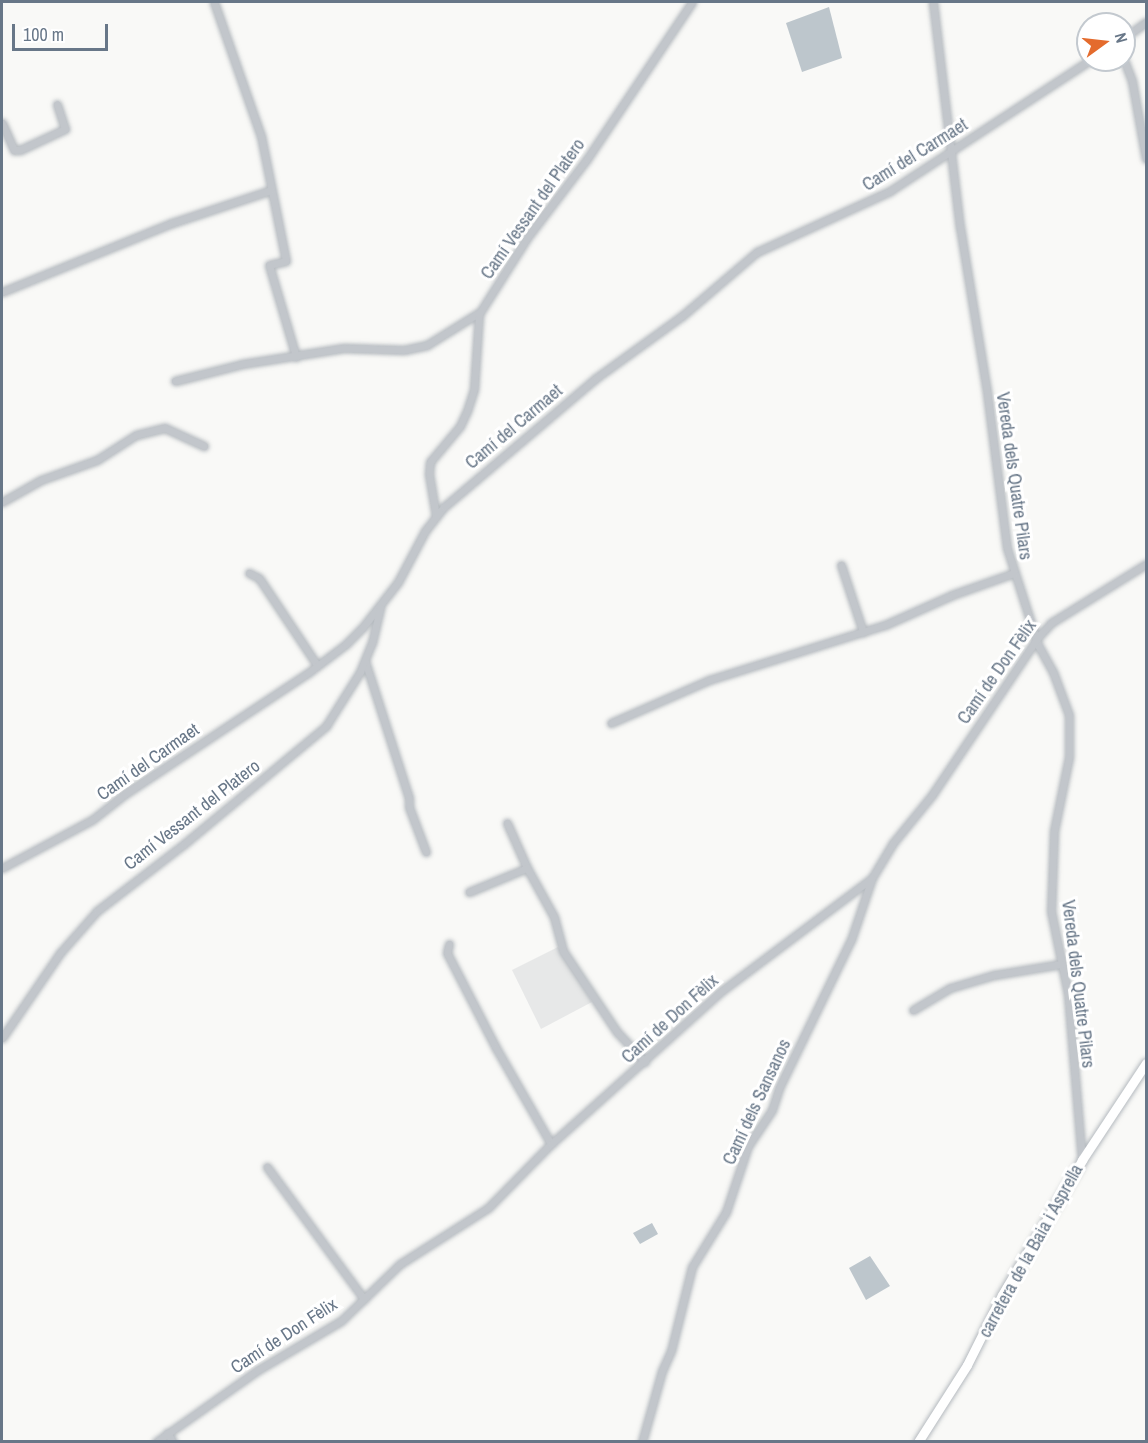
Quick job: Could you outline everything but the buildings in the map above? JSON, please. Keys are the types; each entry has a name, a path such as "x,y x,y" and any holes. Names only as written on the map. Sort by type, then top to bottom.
{"main road":[{"name":"carretera de la Baia i Asprella","path":"918,1442 950,1395 1002,1295 1082,1160 1146,1064"}],"street":[{"path":"214,2 261,136 286,261 269,265 296,357"},
{"name":"Camí Vessant del Platero","path":"436,516 429,474 430,462 460,426 467,411 474,389 476,336 480,312 526,238 588,159 692,2"},
{"name":"Vereda dels Quatre Pilars","path":"933,2 960,227 998,469 1001,510 1014,573 1036,640 1053,672 1069,715 1069,757 1054,831 1051,911 1068,994 1082,1160"},
{"name":"Camí del Carmaet","path":"2,868 92,820 125,794 317,665 363,627 381,606 398,582 425,531 436,516 479,475 587,386 682,316 758,252 890,192 1076,69"},
{"path":"1129,72 1146,159"},
{"path":"2,123 14,150 20,150 65,129 57,104"},
{"path":"2,292 172,223 271,190"},
{"path":"176,381 242,364 344,348 404,350 416,348 427,345 480,312"},
{"path":"2,502 41,480 97,460 136,435 165,428 204,446"},
{"name":"Camí de Don Fèlix","path":"156,1442 258,1370 341,1321 400,1264 488,1208 551,1144 645,1062 719,993 872,878 893,843 932,795 1036,640 1051,623 1146,564"},
{"path":"841,566 863,632"},
{"path":"249,573 259,578 317,665"},
{"path":"611,723 709,680 863,632 914,614 986,581 1014,573"},
{"name":"Camí Vessant del Platero","path":"2,1038 60,953 97,911 184,844 326,726 365,661 381,606"},
{"path":"365,661 426,852"},
{"path":"507,823 527,868 554,917 563,951 617,1032 645,1062"},
{"path":"469,892 527,868"},
{"name":"Camí dels Sansanos","path":"642,1442 662,1371 671,1351 692,1267 726,1212 748,1146 772,1110 779,1088 851,940 872,878"},
{"path":"449,944 447,953 496,1048 551,1144"},
{"path":"913,1010 950,987 994,975 1061,964"},
{"path":"267,1167 364,1299"},
{"path":"167,1433 173,1442"}],"shaded area":[{"path":"829,7 842,58 802,72 786,23"},
{"path":"558,947 592,1002 541,1029 512,970"},
{"path":"652,1223 658,1234 640,1244 633,1233"},
{"path":"870,1256 890,1286 866,1300 849,1268"}]}
